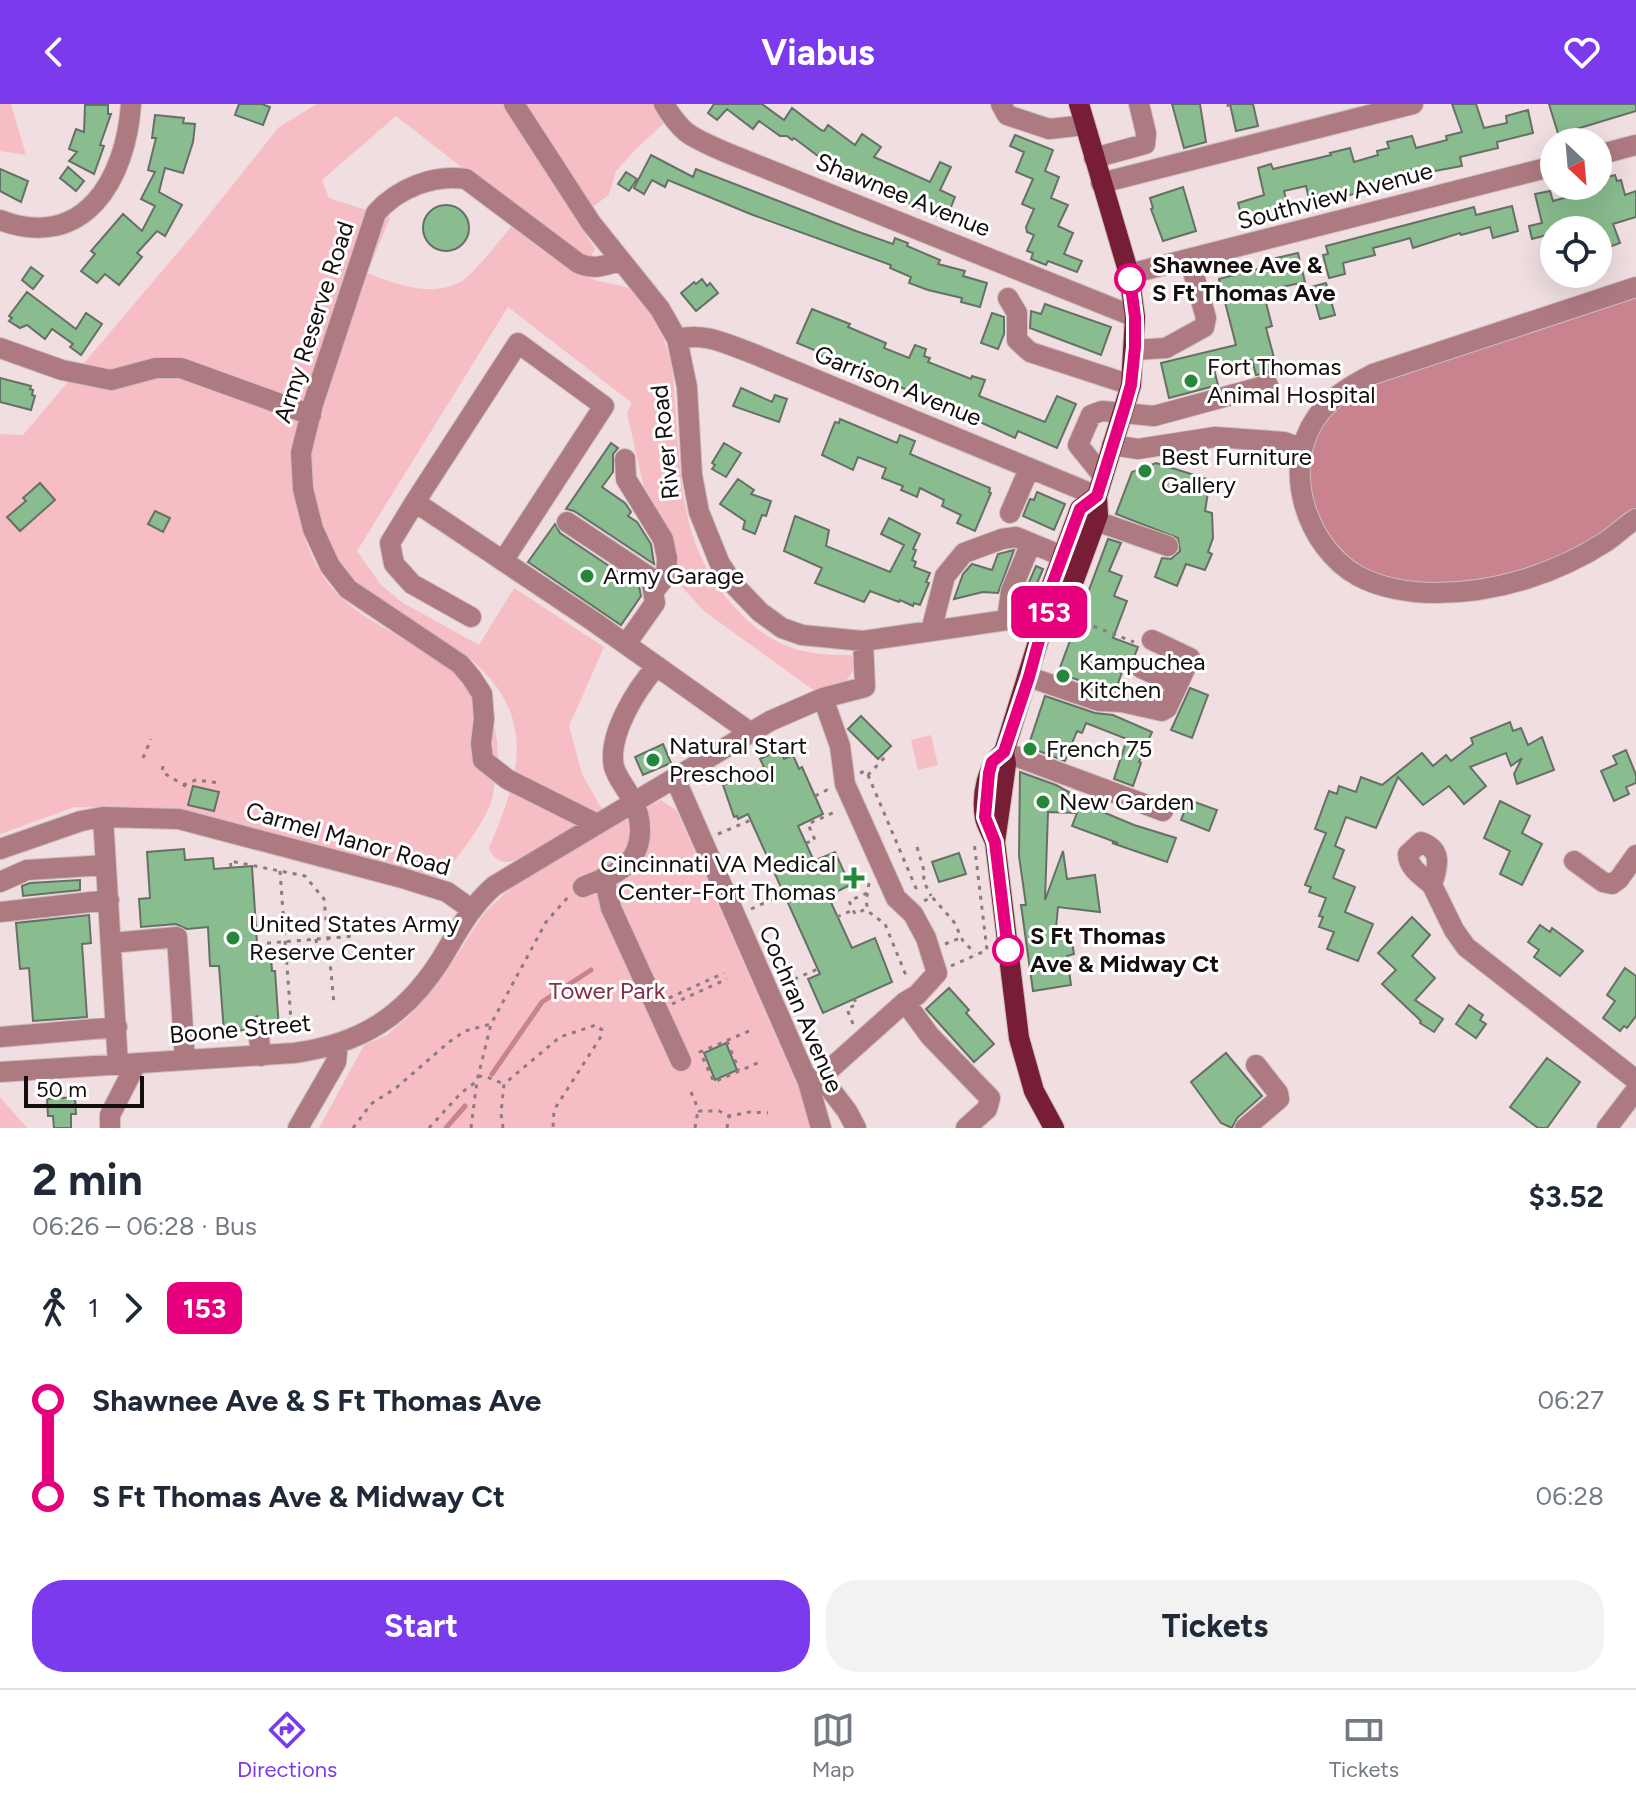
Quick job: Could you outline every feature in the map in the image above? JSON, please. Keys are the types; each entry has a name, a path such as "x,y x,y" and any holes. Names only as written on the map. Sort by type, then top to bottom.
{"main road":[{"path":"1053,604 1067,597 1096,521 1100,486 1131,385 1134,350 1135,317 1129,274 1079,104"},
{"path":"1054,1128 1034,1091 1023,1057 995,842 1006,764 1004,752 1043,626 1053,604 1050,590 1080,509 1100,486"}],"street":[{"path":"0,220 46,228 66,223 86,211 96,202 119,166 128,136 131,104"},
{"name":"River Road","path":"514,104 591,223 660,309 677,339 687,387 692,475 699,512 720,564 735,586 760,612 782,628 802,635 863,641 1007,620 1043,626"},
{"name":"Shawnee Avenue","path":"664,104 674,123 687,134 725,152 1135,317"},
{"path":"1001,104 1007,115 1049,129 1085,125"},
{"path":"1094,158 1145,144 1146,133 1139,104"},
{"path":"1101,183 1413,104"},
{"path":"1612,151 1636,145"},
{"name":"Southview Avenue","path":"1129,274 1190,261 1540,170"},
{"name":"Army Reserve Road","path":"597,824 493,770 483,760 482,694 460,664 348,589 330,566 313,529 303,489 301,453 376,213 388,200 408,189 453,177 466,179 578,263 587,267 619,261"},
{"path":"1134,350 1166,348 1204,327 1206,318 1190,261"},
{"path":"1636,287 1373,374 1353,384 1327,405 1315,418 1301,448 1304,506 1324,546 1359,577 1403,590 1434,593 1471,590 1546,574 1607,541 1636,519"},
{"path":"1008,298 1017,313 1017,340 1030,352 1131,385"},
{"name":"Garrison Avenue","path":"677,339 695,335 707,337 1029,469 1100,486"},
{"path":"471,617 412,584 394,564 390,543 518,343 604,406 503,561"},
{"path":"0,348 62,370 111,380 156,368 181,368 311,415"},
{"path":"1100,486 1078,445 1091,415 1102,411 1154,416 1268,385"},
{"path":"1112,445 1138,449 1215,437 1284,442 1301,448"},
{"path":"625,459 626,479 663,539 667,558 666,576 654,591"},
{"path":"1010,513 1029,469"},
{"path":"415,502 626,644 751,733"},
{"path":"1096,521 1168,546"},
{"path":"567,522 651,578 655,603 626,644"},
{"path":"931,631 945,576 964,553 1016,537 1062,556"},
{"path":"1007,620 1011,591 1031,543"},
{"path":"1029,677 1099,701 1122,702 1162,711 1167,708 1190,658 1152,640"},
{"path":"471,909 494,886 751,733 798,707 865,687 863,641"},
{"path":"583,887 627,864 640,839 640,815 615,768 614,756 621,722 641,683 657,666"},
{"path":"1141,668 1177,684"},
{"path":"823,698 840,746 844,780 896,898 913,914 926,938 937,973 911,999 814,1079 847,1111 856,1128"},
{"path":"1004,752 1163,811"},
{"name":"Cochran Avenue","path":"675,778 814,1079 821,1128"},
{"path":"103,817 117,1027 127,1065 110,1115 110,1128"},
{"name":"Carmel Manor Road","path":"0,849 81,821 103,817 179,819 399,877 447,892 471,909"},
{"path":"1574,861 1603,882 1612,884 1636,855"},
{"path":"0,882 27,870 106,865"},
{"path":"604,877 611,908 681,1061"},
{"path":"1432,885 1466,947 1636,1080"},
{"path":"0,912 109,900"},
{"name":"Boone Street","path":"0,1072 261,1056 338,1044 374,1029 405,1006 438,964 471,909"},
{"path":"111,943 177,937 185,1060"},
{"path":"911,999 930,1036 990,1098 987,1109 966,1128"},
{"path":"0,1037 117,1027"},
{"path":"258,1029 261,1056"},
{"path":"298,1128 336,1062 338,1044"},
{"path":"1245,1128 1279,1099 1278,1093 1256,1065"},
{"path":"1607,1128 1636,1090"}],"path":[{"path":"1075,619 1138,644 1152,640"},
{"path":"143,758 151,739"},
{"path":"868,775 886,756"},
{"path":"163,766 162,772 192,790"},
{"path":"844,780 865,771 921,902 932,897"},
{"path":"183,785 196,780 220,783"},
{"path":"806,843 815,840 808,824 837,811 827,790 815,796"},
{"path":"711,837 751,820"},
{"path":"937,973 987,950 973,829"},
{"path":"917,847 925,874 923,880 932,897 954,922 963,941 976,955"},
{"path":"231,867 230,861 305,876 324,899 334,1004"},
{"path":"280,871 294,1053"},
{"path":"864,873 870,885 868,908 877,920 885,924 902,963 911,999"},
{"path":"471,1128 477,1079 491,1024 546,922 557,906 583,887"},
{"path":"867,893 849,901 855,914 868,908"},
{"path":"743,912 784,894"},
{"path":"837,917 853,910"},
{"path":"257,944 355,936"},
{"path":"316,939 318,956"},
{"path":"776,987 818,969"},
{"path":"656,1008 724,973"},
{"path":"656,1008 727,979"},
{"path":"854,999 857,1004 847,1009 861,1042"},
{"path":"353,1128 371,1104 396,1088 449,1042 465,1031 491,1024"},
{"path":"503,1128 504,1084 560,1037 591,1024 600,1028 600,1041 554,1110 553,1128"},
{"path":"749,1031 700,1052 714,1082 762,1061"},
{"path":"727,1041 739,1070"},
{"path":"429,1128 477,1079 487,1077 504,1084"},
{"path":"691,1092 698,1110 695,1128"},
{"path":"698,1110 719,1111 729,1116 768,1113"},
{"path":"727,1128 729,1116"}],"green space":[{"path":"0,104 11,104 26,155 0,151"},
{"path":"317,104 503,104 595,249 589,260 522,214 396,116 322,180 329,198 390,218 367,273 413,288 449,287 472,273 512,226 570,268 592,279 633,291 661,332 669,355 684,496 696,545 707,569 753,626 791,648 819,654 851,655 856,663 853,671 841,684 816,692 704,611 680,585 673,548 648,506 627,413 632,403 508,307 357,551 381,585 403,603 479,645 514,588 604,647 569,726 582,774 602,809 528,856 507,862 494,856 489,848 508,799 517,753 509,708 496,686 472,661 385,608 345,573 328,548 294,478 297,508 305,538 317,567 335,591 360,613 460,675 482,699 489,713 497,743 497,760 489,808 441,878 161,809 75,807 0,834 0,434 23,435 196,231 279,127"},
{"path":"525,104 656,104 664,123 616,171 609,195 591,208"},
{"path":"931,735 938,765 918,770 911,740"},
{"name":"Tower Park","path":"661,800 677,811 801,1094 811,1128 319,1128 364,1045 387,1035 410,1015 453,961 485,912 510,889"},
{"path":"0,1097 27,1128 0,1128"}],"shaded area":[{"path":"1636,298 1636,511 1565,558 1525,573 1477,583 1428,586 1386,581 1361,571 1339,553 1322,531 1311,506 1308,475 1319,432 1341,404 1376,383"}],"building":[{"path":"239,104 270,107 263,125 235,115"},
{"path":"714,104 762,104 784,120 792,108 821,130 824,131 828,125 855,145 862,134 881,147 874,157 930,182 940,162 951,167 940,190 955,197 947,217 944,219 872,187 873,183 855,171 853,174 829,158 826,162 794,138 780,136 759,121 753,129 727,109 717,120 708,113"},
{"path":"1172,104 1200,104 1206,142 1184,148"},
{"path":"1230,104 1253,104 1258,126 1236,131"},
{"path":"1452,104 1476,104 1484,128 1507,123 1506,116 1528,110 1533,133 1497,142 1498,148 1460,157 1462,166 1418,174 1416,168 1393,175 1394,181 1347,196 1310,204 1306,186 1284,191 1289,211 1244,226 1238,203 1264,195 1258,168 1271,164 1273,169 1350,148 1354,162 1378,155 1377,151 1389,148 1387,142 1412,136 1416,148 1447,140 1446,136 1462,132"},
{"path":"1549,104 1636,104 1636,111 1580,128 1556,128"},
{"path":"85,105 108,105 108,114 111,114 94,174 69,161 77,152 69,149 76,129 84,132"},
{"path":"155,115 184,118 183,123 195,124 183,173 165,168 159,192 182,205 165,236 157,231 137,253 142,257 119,285 105,274 97,283 81,271 95,254 91,251 123,214 142,231 155,206 141,199 155,172 148,170 156,138 152,138"},
{"path":"1015,135 1053,150 1045,171 1059,177 1051,198 1068,205 1058,226 1073,233 1064,254 1082,261 1077,272 1048,261 1046,265 1031,259 1033,253 1027,251 1034,235 1027,232 1026,227 1034,209 1022,204 1033,179 1016,172 1024,152 1010,146"},
{"path":"651,155 693,177 696,169 893,244 895,238 908,243 907,246 940,260 938,264 965,271 963,276 987,283 980,307 961,302 962,298 909,283 911,277 890,268 891,265 753,215 668,180 665,187 652,180 644,194 634,188"},
{"path":"68,167 84,181 76,191 60,178"},
{"path":"0,169 28,181 21,202 0,191"},
{"path":"626,172 637,179 629,191 618,184"},
{"path":"1615,175 1617,181 1621,180 1625,195 1636,191 1636,217 1613,224 1620,243 1612,246 1612,216 1540,216 1535,194 1540,193 1540,200 1612,200 1612,176"},
{"path":"1183,187 1196,231 1163,241 1150,198"},
{"path":"446,205 463,211 469,228 463,245 446,251 429,245 423,228 429,211"},
{"path":"1512,206 1518,231 1493,238 1490,227 1413,248 1410,238 1373,248 1375,255 1343,263 1345,274 1329,278 1323,255 1328,254 1326,246 1474,207 1476,215"},
{"path":"1540,223 1540,237 1532,239 1529,226"},
{"path":"1298,253 1305,282 1263,291 1272,326 1266,328 1279,376 1271,372 1256,375 1252,360 1214,369 1218,385 1169,398 1161,363 1236,345 1219,279 1277,264 1276,258"},
{"path":"31,267 43,276 33,289 22,280"},
{"path":"702,279 718,293 696,311 681,293"},
{"path":"1326,283 1335,315 1320,319 1311,287"},
{"path":"27,292 76,329 86,313 102,324 81,355 70,347 73,344 52,329 45,339 27,325 20,328 9,321 12,318 9,316"},
{"path":"1045,304 1111,327 1101,355 1030,328 1031,311 1041,314"},
{"path":"812,309 850,324 848,327 886,343 884,348 909,358 915,345 926,349 924,356 930,358 928,362 971,379 972,376 985,380 979,396 1045,422 1057,396 1076,404 1057,448 1018,431 1015,438 918,394 816,354 817,351 797,343"},
{"path":"992,313 1004,317 1004,334 998,349 981,343"},
{"path":"0,378 31,386 32,395 35,396 31,410 0,402"},
{"path":"741,388 772,402 775,395 787,399 779,422 733,406"},
{"path":"840,419 897,443 900,435 915,441 910,454 990,488 991,493 975,531 957,523 961,515 942,506 944,500 920,488 917,497 901,490 903,486 882,478 886,468 858,457 853,470 822,455 835,422 839,423"},
{"name":"Army Garage","path":"611,443 618,448 613,454 613,472 602,487 625,503 631,512 628,516 637,522 651,544 654,564 574,511 566,509"},
{"path":"724,443 741,453 726,477 712,469 715,465 712,463"},
{"path":"1156,463 1210,480 1205,511 1212,513 1213,538 1208,552 1212,554 1205,570 1186,564 1177,586 1155,577 1162,558 1171,559 1180,551 1178,538 1116,514 1132,472"},
{"path":"738,479 754,490 751,494 771,501 755,534 743,529 745,521 720,504"},
{"path":"40,483 55,500 20,531 7,517 26,501 23,498"},
{"path":"1037,492 1065,504 1054,530 1023,516 1030,499 1034,500"},
{"path":"155,511 170,518 163,532 148,524"},
{"path":"795,516 829,530 826,546 890,572 904,545 881,534 889,518 920,534 912,560 916,562 914,567 930,573 920,605 914,603 913,606 870,591 864,602 815,583 822,568 784,551"},
{"name":"Army Garage","path":"555,524 560,533 639,586 641,596 621,625 528,562"},
{"path":"1108,539 1121,543 1109,571 1122,576 1114,596 1127,601 1113,638 1138,647 1134,657 1126,661 1116,689 1101,688 1058,673"},
{"path":"1014,550 998,593 983,592 954,599 963,574 972,564 992,570 998,554"},
{"path":"1036,566 1043,569 1033,593 1024,594"},
{"path":"1190,688 1208,695 1192,738 1171,730"},
{"path":"1045,696 1095,713 1113,715 1152,732 1133,786 1114,779 1127,739 1086,723 1082,733 1077,731 1065,761 1028,747"},
{"path":"861,716 891,746 878,759 848,729"},
{"path":"1510,722 1513,731 1521,728 1528,745 1542,737 1554,770 1517,784 1514,774 1522,758 1511,766 1506,753 1470,767 1486,786 1464,804 1449,786 1423,805 1398,777 1376,828 1346,817 1335,846 1344,850 1333,878 1355,887 1345,912 1373,924 1358,961 1327,949 1334,932 1319,927 1323,917 1319,916 1326,898 1309,892 1311,887 1305,885 1326,833 1315,829 1329,791 1337,794 1339,786 1356,792 1361,777 1382,785 1422,753 1433,766 1446,755 1451,761 1473,744 1471,738"},
{"name":"Natural Start Preschool","path":"663,744 671,763 643,775 635,757"},
{"path":"780,750 784,759 793,755 799,769 802,767 823,814 798,826 814,861 835,852 850,885 828,896 852,948 875,938 892,982 823,1013 808,979 820,974 748,814 738,819 734,817 723,785 764,767 760,759"},
{"path":"1626,750 1636,783 1626,787 1629,794 1614,801 1601,771 1617,764 1613,756"},
{"path":"1020,772 1056,785 1069,792 1067,797 1134,825 1176,838 1167,862 1072,826 1077,813 1048,812 1045,900 1063,851 1067,879 1095,875 1100,912 1058,907 1055,938 1071,935 1074,954 1067,956 1071,985 1033,991 1021,905 1026,905 1019,856"},
{"path":"193,786 219,792 214,811 188,805"},
{"path":"1189,800 1217,810 1209,831 1181,820"},
{"path":"1500,801 1530,816 1522,833 1542,844 1522,885 1500,874 1510,851 1484,838"},
{"name":"United States Army Reserve Center","path":"184,849 185,860 213,858 214,869 252,866 258,958 271,957 272,971 275,971 279,1028 271,1028 268,1021 257,1016 250,1019 245,1030 224,1032 219,966 210,966 208,927 187,929 176,924 141,927 139,899 150,898 147,852"},
{"path":"959,853 966,874 939,882 932,862"},
{"path":"80,880 80,890 23,896 22,886 30,883"},
{"path":"89,915 91,943 82,944 87,1017 33,1021 29,968 20,969 16,923"},
{"path":"1412,917 1430,935 1412,956 1435,978 1415,1000 1443,1019 1434,1032 1420,1023 1382,984 1396,970 1378,953"},
{"path":"1540,925 1550,932 1552,928 1583,951 1560,976 1534,957 1539,950 1528,942"},
{"path":"1625,968 1636,976 1636,1016 1627,1028 1624,1026 1620,1031 1603,1018 1615,1001 1607,995"},
{"path":"949,988 969,1010 966,1013 994,1044 974,1062 926,1009"},
{"path":"1469,1005 1483,1015 1480,1020 1486,1024 1476,1038 1456,1024"},
{"path":"726,1043 737,1070 715,1080 704,1053"},
{"path":"1226,1053 1262,1096 1237,1118 1232,1128 1221,1123 1191,1082"},
{"path":"1547,1058 1580,1082 1547,1128 1538,1128 1510,1107"},
{"path":"75,1097 76,1114 71,1114 71,1128 54,1128 53,1116 48,1116 47,1099"}],"waterway":[{"path":"492,1074 542,1002 591,970"},
{"path":"446,1128 465,1106"}],"bus line":[{"name":"153","path":"1008,950 995,842 985,817 985,794 992,762 1004,752 1043,626 1053,604 1050,590 1080,509 1097,496 1131,385 1135,317 1130,279"}],"place":[{"name":"Shawnee Ave & S Ft Thomas Ave","path":"1130,279"},
{"name":"Fort Thomas Animal Hospital","path":"1191,381"},
{"name":"Best Furniture Gallery","path":"1145,471"},
{"name":"Army Garage","path":"587,576"},
{"name":"Kampuchea Kitchen","path":"1063,676"},
{"name":"French 75","path":"1030,749"},
{"name":"Natural Start Preschool","path":"653,760"},
{"name":"New Garden","path":"1043,802"},
{"name":"Cincinnati VA Medical Center-Fort Thomas","path":"854,878"},
{"name":"United States Army Reserve Center","path":"233,938"},
{"name":"S Ft Thomas Ave & Midway Ct","path":"1008,950"}]}
